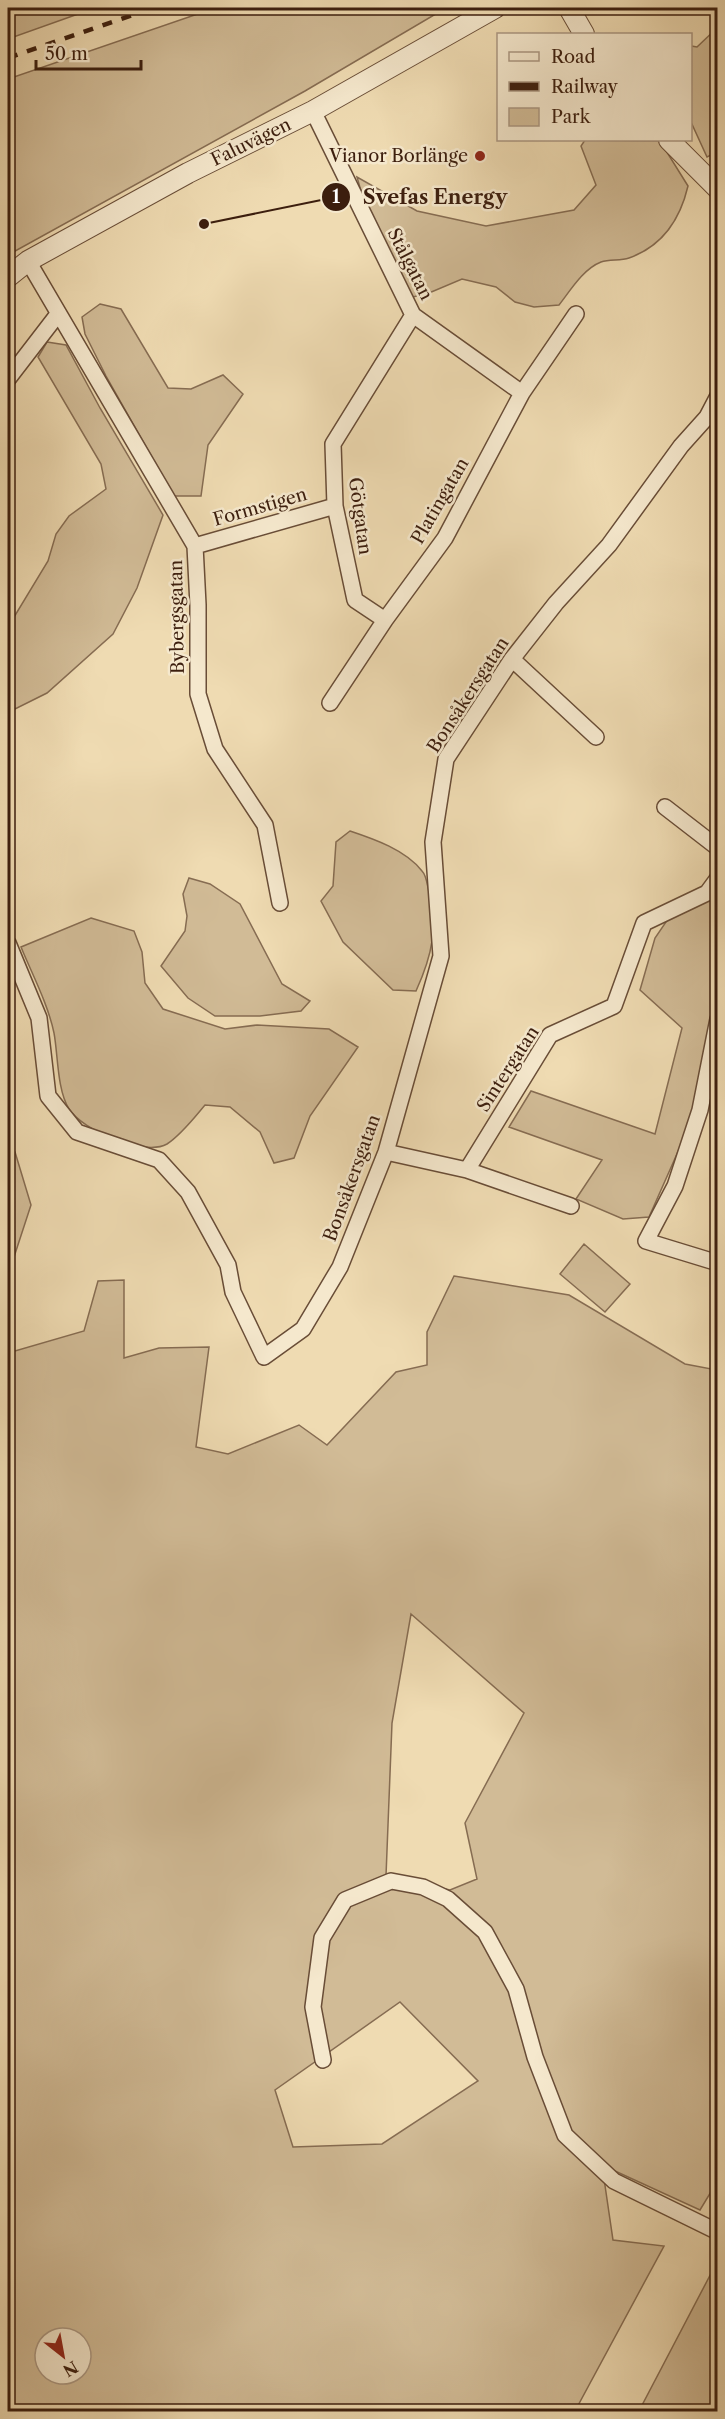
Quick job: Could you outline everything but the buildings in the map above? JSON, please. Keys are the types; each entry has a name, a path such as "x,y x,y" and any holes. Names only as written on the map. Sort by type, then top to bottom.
{"street":[{"name":"Faluvägen","path":"8,277 28,261 188,173 313,111 495,8"},
{"path":"569,8 583,33"},
{"name":"Stålgatan","path":"313,111 412,315 522,393"},
{"path":"670,141 717,189"},
{"path":"8,379 58,314 28,261"},
{"name":"Bybergsgatan","path":"58,314 195,546 198,605 198,694 215,749 265,825 280,903"},
{"name":"Platingatan","path":"330,703 385,620 445,538 522,393 576,314"},
{"name":"Götgatan","path":"385,620 355,600 335,506 333,444 412,315"},
{"name":"Bonsåkersgatan","path":"8,943 39,1018 48,1096 77,1132 159,1160 188,1192 228,1265 233,1292 264,1357 303,1329 316,1308 340,1267 386,1152 441,956 433,842 446,759 512,658 556,603 609,545 681,446 706,417 717,396"},
{"name":"Formstigen","path":"195,546 335,506"},
{"path":"512,658 596,737"},
{"path":"665,807 717,848"},
{"name":"Sintergatan","path":"467,1170 550,1035 614,1006 644,922 707,893 717,878"},
{"path":"716,1260 646,1241 675,1186 700,1110 717,1020"},
{"path":"386,1152 467,1170 571,1206"},
{"path":"323,2060 313,2007 322,1938 345,1900 391,1881 423,1887 448,1899 485,1932 516,1989 535,2057 565,2135 614,2181 717,2232"}],"green space":[{"path":"8,8 95,8 8,39"},
{"path":"215,8 446,8 305,91 8,255 8,79"},
{"path":"717,28 717,152 707,157 692,124 692,46 697,47"},
{"path":"584,141 660,141 688,186 675,221 660,239 641,253 629,258 604,261 594,265 577,281 559,305 534,307 515,302 496,287 462,279 413,297 380,239 361,193 357,177 417,211 486,226 574,210 596,185 581,146"},
{"path":"100,304 121,309 168,388 191,389 223,375 243,394 208,445 201,496 174,496 106,376 85,334 82,317"},
{"path":"47,342 66,345 163,515 137,588 113,634 47,693 15,709 8,696 8,627 48,561 56,534 69,516 106,489 101,464 38,357"},
{"path":"350,831 399,851 415,864 425,877 433,915 432,941 416,991 393,990 343,942 321,901 333,886 336,842"},
{"path":"189,878 210,884 240,904 282,984 310,1001 301,1011 260,1016 215,1016 188,998 161,966 185,931 187,916 183,894"},
{"path":"717,895 717,967 712,1019 696,1111 649,1217 623,1219 576,1199 602,1160 509,1127 531,1091 655,1134 682,1028 640,990 655,938 670,916"},
{"path":"91,918 134,931 142,952 145,983 163,1009 225,1029 257,1025 329,1029 358,1047 310,1116 294,1158 274,1163 260,1132 230,1107 205,1105 177,1136 167,1144 157,1147 129,1144 100,1133 76,1117 69,1109 62,1092 51,1022 21,947"},
{"path":"15,1152 31,1205 14,1257 8,1257 8,1153"},
{"path":"584,1244 630,1284 605,1312 560,1274"},
{"path":"454,1276 569,1295 685,1364 717,1370 717,2182 700,2210 602,2165 613,2240 664,2246 575,2411 8,2411 8,1349 15,1351 84,1331 98,1281 124,1280 124,1358 159,1348 209,1347 196,1447 228,1454 299,1425 327,1445 396,1372 427,1365 427,1332","holes":["411,1614 524,1713 465,1823 477,1879 450,1890 386,1876 392,1723","400,2002 478,2081 382,2144 293,2147 275,2090"]},
{"path":"717,2262 717,2411 639,2411"}],"railway":[{"path":"8,58 153,8"}],"place":[{"name":"Vianor Borlänge","path":"480,156"},
{"name":"Svefas Energy","path":"204,224"}]}
